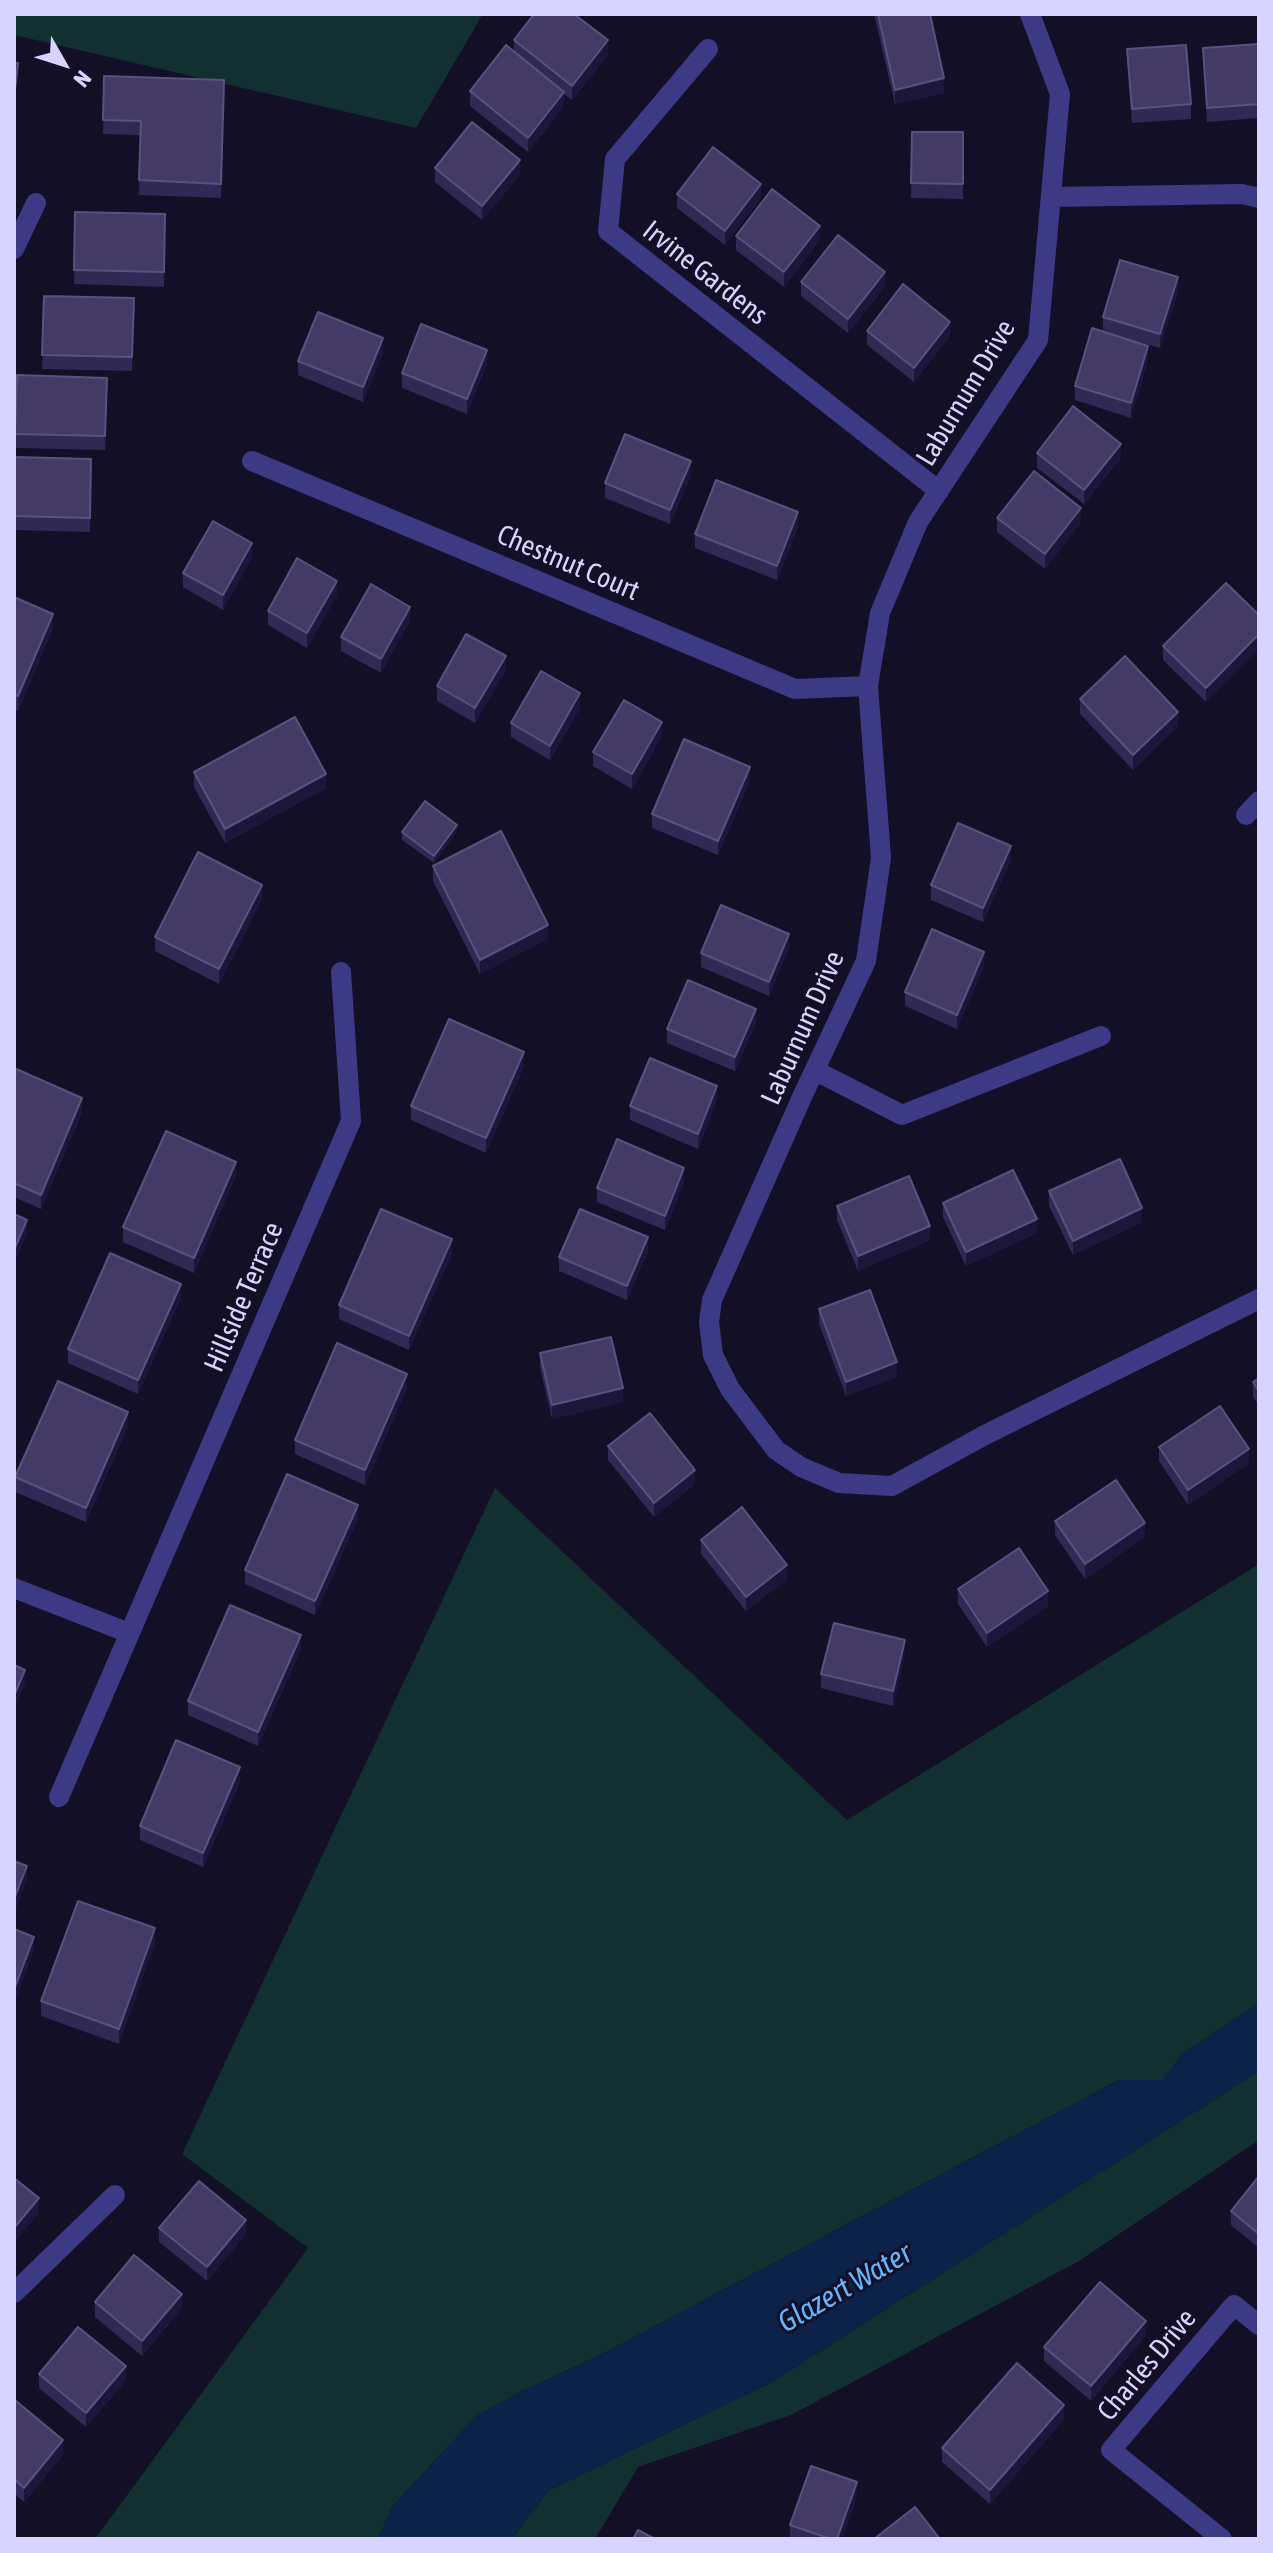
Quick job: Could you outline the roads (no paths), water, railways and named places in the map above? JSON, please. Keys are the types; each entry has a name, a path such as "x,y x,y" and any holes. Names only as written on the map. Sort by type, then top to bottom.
{"street":[{"name":"Laburnum Drive","path":"1030,14 1060,94 1038,340 918,522 880,613 868,686 881,858 866,961 712,1300 709,1322 713,1355 730,1389 776,1450 801,1467 839,1483 892,1486 983,1436 1259,1299"},
{"name":"Irvine Gardens","path":"708,49 615,159 608,231 939,491"},
{"path":"1051,197 1242,194 1259,198"},
{"path":"14,249 36,203"},
{"name":"Chestnut Court","path":"252,461 795,689 868,686"},
{"name":"Hillside Terrace","path":"59,1797 351,1121 341,972"},
{"path":"816,1071 902,1115 1101,1036"},
{"path":"14,1588 129,1633"},
{"path":"14,2293 115,2195"},
{"name":"Charles Drive","path":"1222,2539 1111,2450 1234,2305 1259,2325"}],"water":[{"name":"Glazert Water","path":"1259,2003 1259,2071 772,2382 548,2491 512,2539 378,2539 393,2506 476,2416 606,2352 1119,2080 1163,2080 1182,2054"}]}
